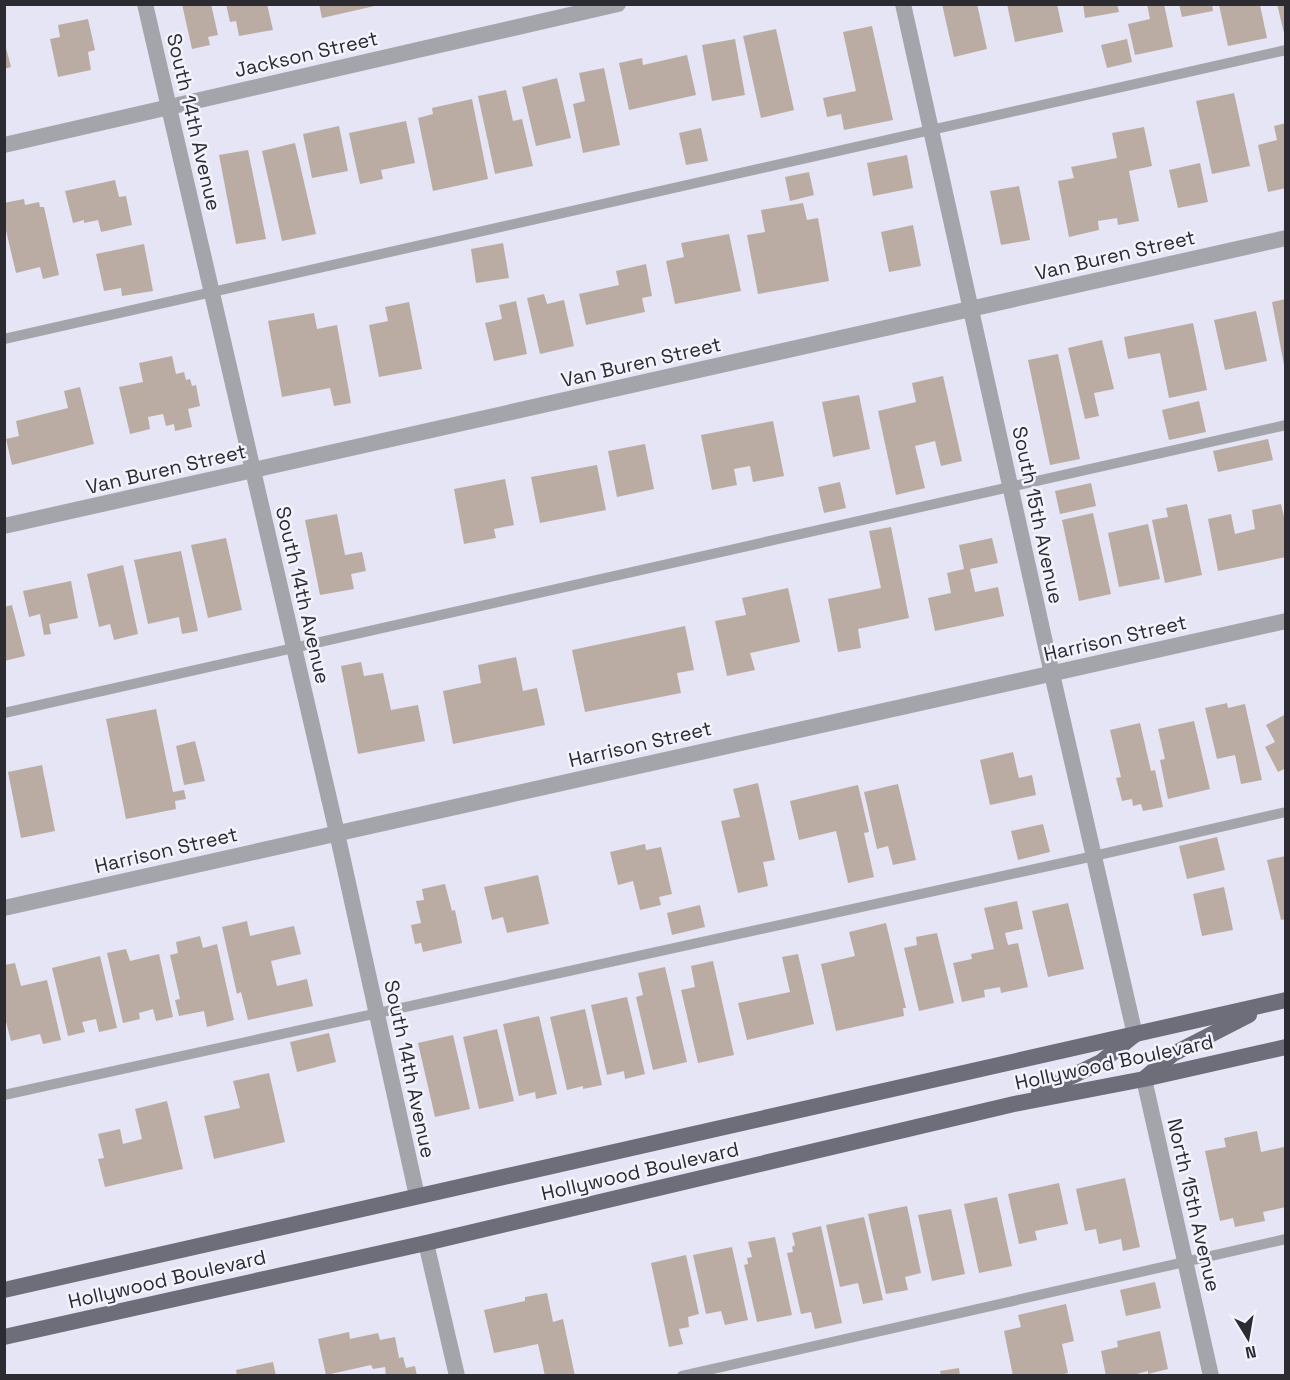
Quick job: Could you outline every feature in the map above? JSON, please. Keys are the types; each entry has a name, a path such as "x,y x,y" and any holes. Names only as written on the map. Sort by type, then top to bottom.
{"main road":[{"name":"Hollywood Boulevard","path":"4,1290 1280,1002"},
{"path":"1144,1078 1173,1054 1280,1002"},
{"path":"1014,1104 1101,1062 1135,1035"},
{"name":"Hollywood Boulevard","path":"4,1337 426,1243 1014,1104 1286,1047"}],"street":[{"name":"South 14th Avenue","path":"145,4 417,1196"},
{"name":"Jackson Street","path":"4,145 618,4"},
{"name":"South 15th Avenue","path":"903,4 1135,1035"},
{"name":"Van Buren Street","path":"4,526 1286,238"},
{"name":"Harrison Street","path":"4,908 1286,621"},
{"name":"North 15th Avenue","path":"1144,1078 1211,1376"},
{"path":"426,1243 457,1376"}],"lane":[{"path":"4,339 1286,50"},
{"path":"4,713 1286,425"},
{"path":"4,1095 1286,812"},
{"path":"682,1376 1286,1239"}],"building":[{"path":"182,4 211,4 218,35 208,37 210,45 192,49"},
{"path":"226,4 267,4 273,30 239,36 236,21 230,22"},
{"path":"319,4 379,4 379,5 322,18"},
{"path":"942,4 977,4 987,49 954,57"},
{"path":"1007,4 1057,4 1063,32 1015,42"},
{"path":"1083,4 1117,4 1119,12 1085,18"},
{"path":"1147,4 1164,4 1173,47 1135,55 1128,24 1150,19"},
{"path":"1179,4 1212,4 1213,11 1182,17"},
{"path":"1277,4 1286,4 1286,37 1285,37"},
{"path":"1219,5 1260,5 1267,38 1228,46"},
{"path":"88,19 95,50 88,52 91,70 58,77 50,39 60,37 58,25"},
{"path":"872,26 893,120 844,130 841,114 827,117 823,98 856,91 843,32"},
{"path":"776,29 794,110 761,118 743,36"},
{"path":"735,39 745,95 712,101 702,45"},
{"path":"1127,39 1132,62 1107,68 1101,45"},
{"path":"4,40 11,67 4,69"},
{"path":"687,55 696,95 629,110 619,63 642,58 643,65"},
{"path":"604,68 620,145 583,153 573,104 585,101 579,73"},
{"path":"557,78 571,138 536,146 522,87"},
{"path":"506,90 513,121 522,119 533,166 495,174 478,96"},
{"path":"1234,93 1250,166 1212,174 1196,101"},
{"path":"472,99 488,179 433,191 418,118 433,114 432,108"},
{"path":"406,121 415,163 381,170 383,179 360,184 349,133"},
{"path":"1286,123 1286,188 1268,192 1258,145 1277,140 1274,126"},
{"path":"339,126 348,171 312,178 303,134"},
{"path":"1144,127 1152,166 1129,171 1139,221 1118,225 1117,218 1098,221 1099,230 1069,237 1058,181 1074,178 1071,167 1117,158 1112,133"},
{"path":"701,128 708,161 686,165 679,133"},
{"path":"295,143 316,234 282,241 262,151"},
{"path":"248,150 266,239 236,244 219,155"},
{"path":"907,155 913,188 873,196 867,163"},
{"path":"1200,163 1208,202 1178,208 1169,170"},
{"path":"809,172 814,195 790,201 785,177"},
{"path":"115,180 119,197 126,196 132,225 101,232 98,220 73,223 65,191"},
{"path":"1019,186 1030,240 1001,245 990,191"},
{"path":"24,199 25,205 39,202 40,207 44,207 59,275 43,279 40,267 16,273 4,222 4,203"},
{"path":"803,203 807,220 818,218 829,281 758,294 747,235 765,232 761,210"},
{"path":"913,225 921,266 889,272 881,232"},
{"path":"729,234 741,291 675,304 666,261 684,257 681,243"},
{"path":"503,243 509,278 476,283 471,249"},
{"path":"144,244 153,291 122,296 121,288 104,291 96,254"},
{"path":"646,264 652,296 642,298 645,312 586,325 579,294 619,285 616,271"},
{"path":"544,294 547,304 564,300 574,346 540,354 527,298"},
{"path":"1286,299 1286,365 1284,365 1272,302"},
{"path":"516,301 527,354 494,361 485,323 502,319 499,305"},
{"path":"409,302 422,369 379,377 369,325 388,321 385,307"},
{"path":"1256,311 1267,361 1225,370 1214,320"},
{"path":"314,313 317,329 337,325 351,403 334,406 330,388 282,397 268,321"},
{"path":"1193,323 1207,390 1169,398 1160,353 1128,359 1124,337"},
{"path":"1102,340 1114,389 1094,393 1099,416 1085,419 1068,348"},
{"path":"1058,354 1080,459 1050,465 1028,360"},
{"path":"172,356 176,374 184,372 186,380 190,379 192,386 196,385 200,406 188,409 192,427 175,431 174,424 166,426 163,414 148,417 150,429 130,434 119,387 143,382 139,363"},
{"path":"943,376 962,461 941,466 935,441 915,446 925,488 896,495 878,411 916,402 912,383"},
{"path":"80,387 94,444 12,465 6,439 19,436 16,421 68,408 64,391"},
{"path":"859,395 870,449 833,457 822,402"},
{"path":"1199,401 1206,432 1169,440 1162,410"},
{"path":"773,421 784,476 753,482 750,466 734,469 737,485 712,490 701,435"},
{"path":"1268,439 1273,460 1218,472 1213,451"},
{"path":"645,444 654,489 617,497 608,451"},
{"path":"597,465 606,510 540,523 531,477"},
{"path":"505,479 514,525 494,529 496,538 464,544 454,489"},
{"path":"840,482 846,508 824,513 818,487"},
{"path":"1091,483 1096,506 1060,514 1055,491"},
{"path":"1187,504 1202,575 1165,583 1152,520 1168,517 1166,508"},
{"path":"1281,504 1286,525 1286,557 1218,571 1208,519 1231,514 1235,534 1255,529 1252,510"},
{"path":"1093,513 1111,594 1079,601 1062,520"},
{"path":"337,514 345,555 362,552 366,571 351,574 354,589 320,595 305,520"},
{"path":"1148,524 1160,579 1119,587 1108,533"},
{"path":"891,527 909,618 858,629 861,648 838,652 828,599 881,588 869,531"},
{"path":"226,538 242,610 208,618 191,545"},
{"path":"992,538 998,563 970,569 975,592 998,587 1004,616 935,631 928,598 951,593 947,573 964,569 959,545"},
{"path":"181,551 198,631 182,634 179,617 148,624 134,560"},
{"path":"123,565 138,634 114,640 110,624 99,627 87,574"},
{"path":"71,581 78,618 49,624 51,634 44,635 40,614 29,617 23,591"},
{"path":"788,588 800,642 750,653 755,670 727,676 715,621 746,615 742,598"},
{"path":"12,605 25,656 4,661 4,607"},
{"path":"685,626 694,670 677,673 681,693 585,712 572,650"},
{"path":"516,657 523,691 537,688 545,725 453,744 443,691 481,683 478,665"},
{"path":"361,662 364,676 383,673 391,710 418,705 425,741 358,754 341,666"},
{"path":"1227,703 1228,708 1245,704 1262,780 1241,784 1235,755 1217,759 1205,708"},
{"path":"156,709 173,792 184,790 186,799 175,801 176,809 126,819 106,719"},
{"path":"1286,714 1286,768 1278,772 1265,747 1275,742 1266,725"},
{"path":"1194,721 1210,789 1168,799 1160,760 1165,759 1158,729"},
{"path":"1140,723 1151,771 1155,770 1163,807 1143,811 1141,804 1133,806 1132,799 1122,801 1116,778 1121,777 1110,730"},
{"path":"195,741 205,781 184,785 176,746"},
{"path":"1013,752 1019,778 1032,775 1036,795 990,805 980,760"},
{"path":"42,765 55,831 21,838 8,772"},
{"path":"758,783 775,860 763,862 768,886 738,893 721,821 740,817 733,789"},
{"path":"898,784 916,860 893,865 888,846 877,849 864,792"},
{"path":"858,785 869,832 864,833 874,877 848,883 836,831 799,840 790,801"},
{"path":"1043,824 1050,852 1018,860 1011,831"},
{"path":"1217,837 1225,870 1187,879 1179,846"},
{"path":"645,844 646,850 661,847 672,894 659,897 661,905 640,910 633,881 618,885 610,852"},
{"path":"1286,856 1286,919 1281,920 1267,860"},
{"path":"538,875 549,924 507,933 503,917 492,920 484,887"},
{"path":"445,884 452,911 455,910 462,943 423,952 421,943 415,944 411,925 421,923 416,901 424,900 422,889"},
{"path":"1224,887 1233,930 1202,936 1193,894"},
{"path":"1017,901 1023,929 1005,933 1008,945 1018,943 1028,987 1001,993 1000,987 984,990 985,997 962,1002 953,963 972,959 971,954 994,949 984,908"},
{"path":"1068,903 1084,969 1048,977 1032,911"},
{"path":"700,905 705,927 672,935 667,913"},
{"path":"247,921 250,936 294,926 301,954 271,961 277,986 307,979 313,1006 248,1020 241,992 237,994 222,927"},
{"path":"886,923 906,1008 903,1008 904,1016 836,1031 821,964 855,956 849,932"},
{"path":"937,933 954,1003 919,1011 904,948 917,945 916,937"},
{"path":"200,936 203,948 217,944 234,1020 207,1027 204,1011 179,1016 175,1000 180,999 170,955 178,953 176,942"},
{"path":"126,949 130,961 159,954 173,1017 156,1021 153,1009 139,1013 140,1019 123,1023 107,953"},
{"path":"798,954 814,1024 747,1040 738,1003 790,992 782,957"},
{"path":"100,956 117,1028 99,1032 96,1019 82,1022 85,1032 68,1036 52,968"},
{"path":"713,961 734,1055 698,1063 681,990 695,987 691,966"},
{"path":"15,963 21,986 47,980 61,1040 43,1044 40,1034 11,1041 4,1014 4,965"},
{"path":"665,967 687,1062 653,1070 636,997 643,995 638,973"},
{"path":"627,997 645,1074 625,1079 624,1071 607,1075 591,1005"},
{"path":"585,1009 602,1085 567,1090 550,1017"},
{"path":"539,1016 557,1094 536,1099 535,1092 519,1096 503,1024"},
{"path":"497,1029 514,1101 479,1109 463,1037"},
{"path":"329,1033 336,1062 297,1072 290,1042"},
{"path":"453,1035 470,1109 435,1117 418,1043"},
{"path":"269,1073 285,1142 214,1159 204,1116 240,1108 233,1081"},
{"path":"167,1101 183,1169 105,1187 98,1159 104,1158 98,1134 120,1129 123,1144 142,1139 135,1109"},
{"path":"1257,1131 1261,1152 1284,1147 1286,1207 1263,1212 1265,1221 1235,1227 1233,1218 1220,1221 1205,1151 1226,1147 1224,1138"},
{"path":"1125,1178 1140,1247 1123,1251 1121,1239 1099,1244 1096,1229 1085,1231 1076,1189"},
{"path":"1059,1183 1068,1224 1035,1231 1037,1240 1019,1244 1008,1194"},
{"path":"997,1197 1012,1266 979,1273 964,1204"},
{"path":"907,1206 921,1273 905,1277 908,1290 886,1294 868,1214"},
{"path":"951,1209 965,1274 932,1281 918,1215"},
{"path":"864,1217 883,1300 863,1304 858,1283 840,1287 826,1225"},
{"path":"821,1226 842,1323 815,1329 811,1312 801,1314 787,1253 793,1252 792,1247 795,1245 792,1233"},
{"path":"775,1237 792,1315 757,1322 744,1265 748,1264 747,1258 752,1257 748,1242"},
{"path":"732,1247 748,1320 725,1325 721,1311 706,1314 693,1255"},
{"path":"686,1255 699,1314 688,1317 689,1327 679,1329 683,1344 669,1347 651,1263"},
{"path":"1155,1282 1161,1308 1126,1316 1120,1290"},
{"path":"547,1293 553,1322 563,1319 575,1376 545,1376 538,1344 494,1353 484,1310 525,1301 525,1297"},
{"path":"1066,1304 1074,1341 1062,1344 1068,1373 1057,1376 1013,1376 1004,1331 1021,1327 1018,1315"},
{"path":"1160,1331 1168,1369 1148,1374 1148,1371 1129,1376 1106,1376 1101,1351 1118,1347 1117,1341"},
{"path":"349,1332 350,1339 378,1333 380,1340 395,1337 399,1358 403,1357 406,1368 415,1366 417,1376 386,1376 385,1367 373,1369 371,1365 326,1375 318,1339"},
{"path":"273,1362 276,1376 237,1376 236,1370"},
{"path":"959,1368 960,1376 941,1376 940,1371"}]}
